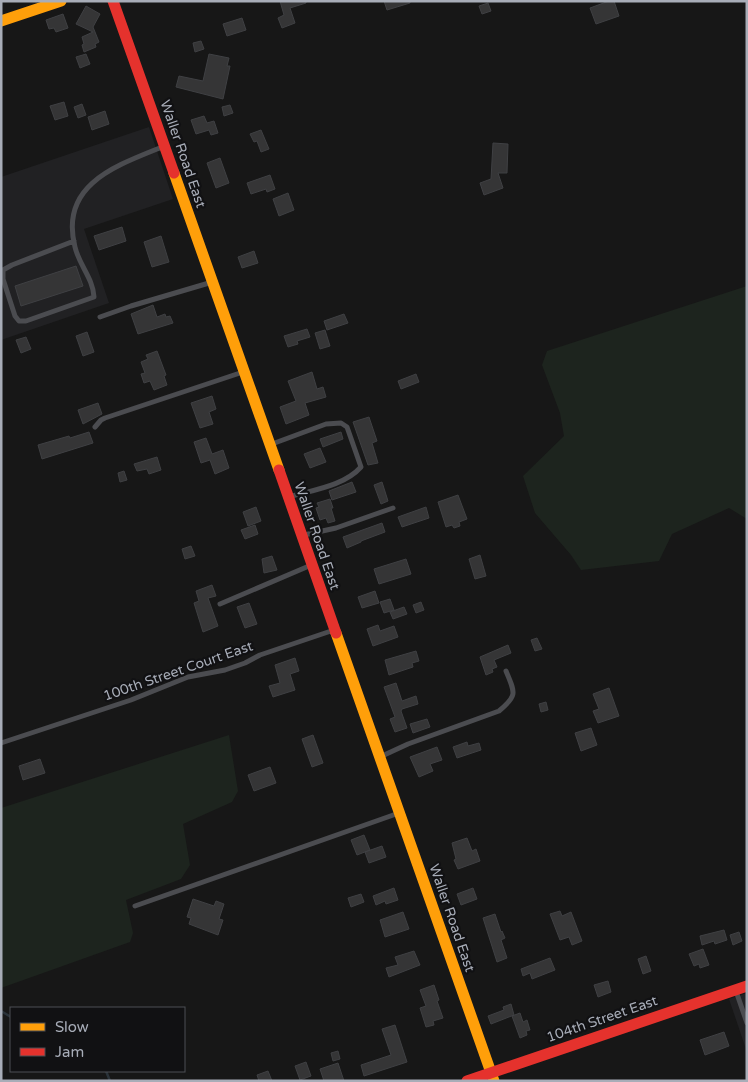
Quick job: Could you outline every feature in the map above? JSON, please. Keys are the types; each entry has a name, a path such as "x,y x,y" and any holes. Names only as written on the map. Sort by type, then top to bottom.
{"street":[{"path":"1,21 62,1"},
{"name":"Waller Road East","path":"113,1 492,1077"},
{"name":"104th Street East","path":"467,1081 492,1077 741,988"}],"lane":[{"path":"74,241 3,270 3,279 15,316 19,321 26,321 94,297 90,281 75,249 74,213 79,198 94,180 122,164 164,146"},
{"path":"100,318 131,306 212,282"},
{"path":"95,427 105,418 244,372"},
{"path":"270,445 326,424 340,422 347,427 361,467 356,473 344,480 288,497"},
{"path":"301,535 336,528 393,508"},
{"path":"220,604 312,565"},
{"name":"100th Street Court East","path":"1,743 131,700 188,677 225,670 260,655 335,630"},
{"path":"380,757 408,744 499,711 513,696 513,690 506,671"},
{"path":"135,906 399,813"},
{"path":"741,988 747,1023"}],"shaded area":[{"path":"149,127 173,199 84,229 109,303 1,340 1,177"},
{"path":"747,286 747,519 729,508 672,534 659,561 581,570 571,555 535,513 523,476 564,436 560,413 542,365 547,351"},
{"path":"229,735 238,791 232,802 183,824 190,865 181,879 126,900 133,933 130,942 1,988 1,808"},
{"path":"747,993 747,1052 729,999"}],"building":[{"path":"280,1 306,1 306,3 290,8 295,23 282,28 278,18 284,15"},
{"path":"384,1 410,1 410,3 387,10"},
{"path":"614,1 619,16 596,24 590,8"},
{"path":"488,3 491,11 482,14 479,6"},
{"path":"86,6 100,14 93,27 99,42 95,44 96,47 84,52 82,37 93,32 76,24"},
{"path":"63,14 68,28 56,32 54,28 49,29 46,20"},
{"path":"242,18 246,30 227,36 223,24"},
{"path":"201,41 204,49 195,52 193,43"},
{"path":"86,54 90,64 80,68 76,57"},
{"path":"209,54 229,58 227,66 230,66 223,99 176,87 179,76 203,81"},
{"path":"64,102 68,116 55,120 50,106"},
{"path":"82,104 86,115 78,118 74,107"},
{"path":"230,105 233,113 224,116 222,107"},
{"path":"105,111 109,124 92,130 88,117"},
{"path":"204,116 207,123 214,121 218,133 211,135 209,130 196,134 191,120"},
{"path":"261,130 269,149 261,152 257,141 254,142 250,134"},
{"path":"493,143 508,144 507,173 498,173 503,188 484,195 480,183 491,179"},
{"path":"220,158 229,183 216,188 207,163"},
{"path":"270,175 275,189 267,192 266,189 251,194 247,183"},
{"path":"288,193 294,210 279,216 273,199"},
{"path":"122,227 126,241 99,250 94,236"},
{"path":"161,236 169,262 152,267 144,242"},
{"path":"254,251 258,263 242,268 238,257"},
{"path":"76,266 83,286 21,306 15,286"},
{"path":"153,305 157,317 165,314 166,317 170,316 173,323 138,334 131,314"},
{"path":"344,314 348,323 327,330 324,321"},
{"path":"307,329 310,337 297,341 298,344 288,347 284,336"},
{"path":"325,330 330,346 320,349 315,333"},
{"path":"87,332 94,352 83,356 76,336"},
{"path":"26,337 31,349 21,353 16,340"},
{"path":"157,351 166,375 164,376 167,385 154,390 150,381 144,383 141,374 145,373 141,362 148,359 146,355"},
{"path":"312,372 317,389 323,387 326,397 305,403 309,415 286,424 280,407 296,401 288,381"},
{"path":"416,374 419,382 401,389 398,381"},
{"path":"212,396 216,409 209,412 213,424 200,428 191,403"},
{"path":"98,403 102,414 83,424 78,410"},
{"path":"369,417 377,441 372,443 378,463 368,465 353,422"},
{"path":"89,432 93,443 42,459 38,445"},
{"path":"341,432 343,439 323,447 320,439"},
{"path":"206,438 212,454 223,450 229,468 215,474 210,460 201,463 194,442"},
{"path":"320,448 326,462 310,468 304,454"},
{"path":"157,457 161,470 149,474 147,469 137,471 134,464"},
{"path":"124,471 127,480 120,482 118,473"},
{"path":"352,482 356,492 332,500 329,491"},
{"path":"382,482 388,501 381,504 374,485"},
{"path":"458,495 467,519 459,522 460,526 454,528 452,525 446,527 438,502"},
{"path":"330,499 335,521 328,523 326,518 320,520 316,508 319,507 317,503"},
{"path":"256,507 261,521 248,526 243,512"},
{"path":"426,507 429,518 402,527 398,517"},
{"path":"382,523 385,532 347,548 343,537"},
{"path":"255,525 258,534 245,539 241,530"},
{"path":"191,546 195,556 185,559 182,549"},
{"path":"480,555 486,576 475,579 469,559"},
{"path":"272,556 277,570 264,573 262,559"},
{"path":"406,559 411,574 379,584 374,569"},
{"path":"212,585 216,596 208,598 218,626 203,632 194,603 199,601 196,591"},
{"path":"375,591 379,603 362,608 358,597"},
{"path":"390,599 394,610 384,613 380,602"},
{"path":"421,602 424,610 416,613 413,605"},
{"path":"249,603 257,624 245,628 237,607"},
{"path":"404,607 407,614 393,619 390,612"},
{"path":"378,625 380,631 394,626 398,637 373,646 367,629"},
{"path":"537,638 542,649 535,651 531,640"},
{"path":"508,645 511,653 494,660 497,667 492,669 493,672 486,675 480,657"},
{"path":"416,651 419,661 412,663 413,667 389,675 385,660"},
{"path":"295,658 299,671 290,674 295,690 273,697 269,686 280,683 275,665"},
{"path":"396,683 402,701 416,696 418,704 402,709 407,728 395,732 390,719 395,717 384,687"},
{"path":"609,688 619,716 598,723 593,711 599,709 593,694"},
{"path":"546,702 548,710 541,712 539,704"},
{"path":"427,719 430,727 413,733 410,724"},
{"path":"591,728 597,745 581,751 575,733"},
{"path":"313,735 323,763 312,767 302,739"},
{"path":"467,742 468,746 479,743 481,750 457,758 453,747"},
{"path":"437,747 442,760 430,764 433,771 419,777 410,757"},
{"path":"40,759 45,773 23,780 19,766"},
{"path":"270,767 276,783 254,791 248,775"},
{"path":"364,835 370,850 357,855 351,840"},
{"path":"467,838 472,851 476,849 480,861 458,869 454,860 456,859 452,843"},
{"path":"382,846 386,857 369,863 365,852"},
{"path":"394,888 398,900 386,904 385,901 376,905 373,896"},
{"path":"473,888 477,899 461,905 457,894"},
{"path":"361,894 364,902 351,907 348,898"},
{"path":"193,899 214,906 216,901 224,904 219,919 223,920 218,935 189,924 191,918 187,917"},
{"path":"560,911 562,916 571,912 582,941 572,945 569,937 560,940 550,914"},
{"path":"403,912 409,929 385,937 380,920"},
{"path":"495,914 505,938 501,940 507,958 497,962 483,918"},
{"path":"724,930 727,940 715,944 714,941 702,945 700,936"},
{"path":"739,932 742,941 733,945 730,935"},
{"path":"703,949 709,965 700,968 699,964 694,966 689,954"},
{"path":"414,951 420,965 389,977 386,968 398,965 395,957"},
{"path":"646,956 651,971 643,974 638,959"},
{"path":"550,958 555,970 532,979 530,973 523,976 521,969"},
{"path":"608,981 611,992 598,997 594,985"},
{"path":"434,985 443,1018 433,1021 434,1025 426,1027 420,1008 426,1006 420,990"},
{"path":"511,1004 514,1015 491,1024 488,1016 504,1010 503,1007"},
{"path":"520,1013 523,1022 527,1020 530,1030 526,1031 527,1035 520,1038 512,1016"},
{"path":"395,1025 407,1062 364,1076 361,1065 391,1055 382,1029"},
{"path":"724,1032 729,1046 705,1055 700,1040"},
{"path":"338,1051 340,1059 333,1061 331,1053"},
{"path":"306,1062 311,1076 300,1080 295,1066"},
{"path":"338,1063 344,1081 324,1081 320,1069"},
{"path":"268,1071 272,1081 259,1081 257,1075"}],"waterway":[{"path":"1,1011 10,1016"},
{"path":"106,1072 110,1081"}],"traffic: slow":[{"path":"1,21 61,1"},
{"path":"174,173 279,470"},
{"path":"336,633 494,1081"}],"traffic: jam":[{"path":"113,1 174,173"},
{"path":"279,470 336,633"},
{"path":"467,1081 747,986"}]}
